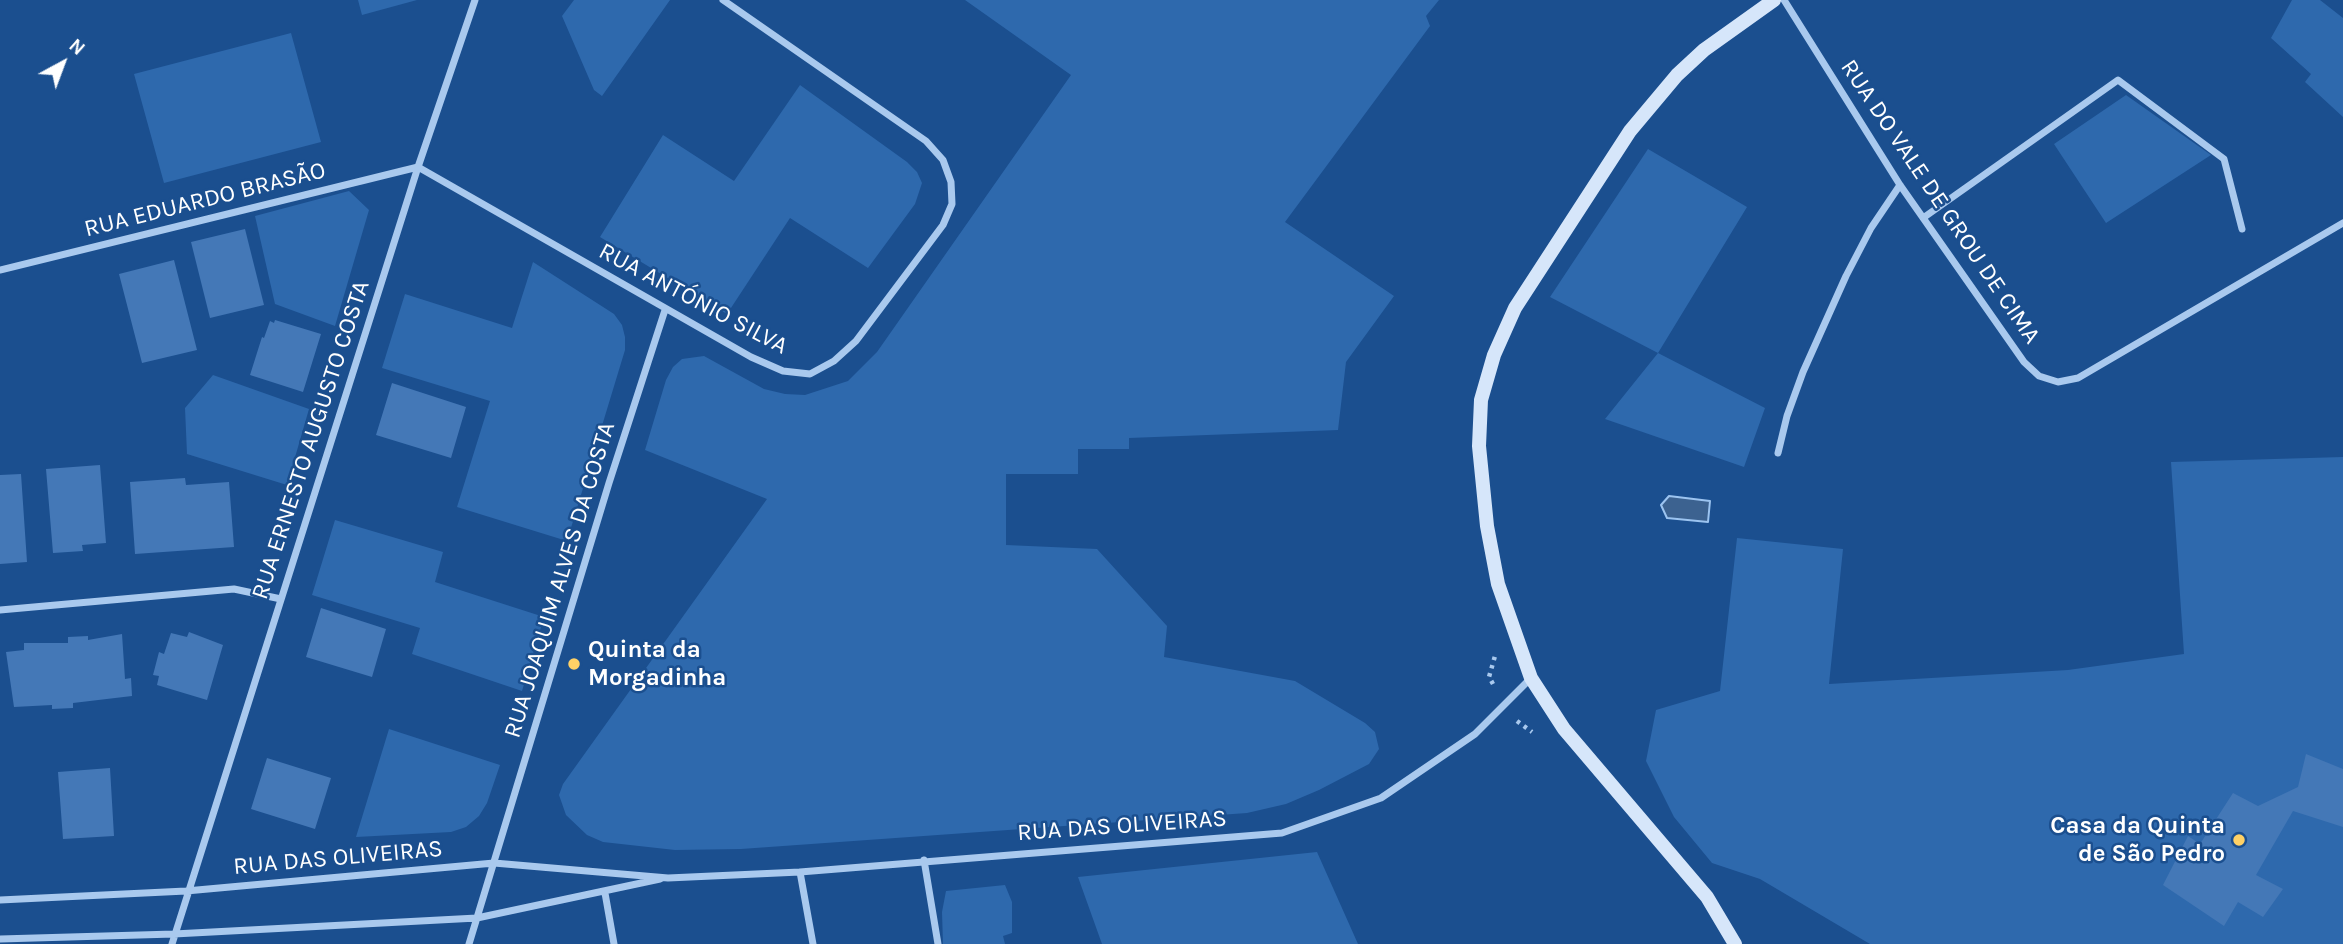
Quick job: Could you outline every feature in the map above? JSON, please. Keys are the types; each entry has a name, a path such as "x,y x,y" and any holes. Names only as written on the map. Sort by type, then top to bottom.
{"main road":[{"path":"1735,944 1706,897 1564,729 1531,678 1498,584 1482,486 1481,400 1494,355 1515,308 1542,262 1630,131 1677,75 1704,50 1774,0"}],"street":[{"name":"RUA ERNESTO AUGUSTO COSTA","path":"186,891 418,167 475,0"},
{"name":"RUA ANTÓNIO SILVA","path":"418,167 665,310 783,371 810,374 834,361 856,341 943,225 952,204 951,182 943,160 926,141 723,0"},
{"name":"RUA DO VALE DE GROU DE CIMA","path":"1784,0 1900,185 2024,362 2039,376 2058,383 2078,378 2343,223"},
{"path":"1923,218 2118,80 2224,159 2242,229"},
{"name":"RUA EDUARDO BRASÃO","path":"0,270 418,167"},
{"path":"1778,453 1787,416 1803,372 1846,276 1871,228 1900,185"},
{"name":"RUA JOAQUIM ALVES DA COSTA","path":"494,863 609,483 665,310"},
{"path":"0,610 234,589 281,599"},
{"name":"RUA DAS OLIVEIRAS","path":"0,900 186,891 494,863 668,878 800,872 1282,832 1381,798 1475,734 1531,678"},
{"path":"924,860 938,944"},
{"path":"469,944 494,863"},
{"path":"800,872 813,944"},
{"name":"RUA DAS OLIVEIRAS","path":"0,939 174,934 477,918 668,878"},
{"path":"172,944 186,891"},
{"path":"605,893 614,944"}],"shaded area":[{"path":"358,0 417,0 362,15"},
{"path":"574,0 670,0 602,96 594,90 562,16"},
{"path":"965,0 1439,0 1426,16 1430,26 1285,222 1394,296 1346,362 1338,430 1129,438 1129,449 1078,449 1078,474 1006,474 1006,545 1097,549 1167,626 1164,657 1295,681 1365,723 1375,732 1379,749 1369,764 1319,790 1286,804 1247,813 741,849 675,850 603,842 587,835 566,815 559,795 563,784 767,499 645,450 666,380 673,367 682,359 704,356 764,389 785,394 805,395 848,381 877,352 1071,75"},
{"path":"2292,0 2320,0 2343,18 2343,117 2305,82 2311,74 2271,38"},
{"path":"291,33 321,142 164,183 134,74"},
{"path":"800,85 907,162 917,172 922,183 915,204 868,268 790,218 727,314 600,237 663,135 734,181"},
{"path":"2126,95 2211,155 2106,223 2054,144"},
{"path":"1648,149 1747,207 1658,353 1550,297"},
{"path":"349,191 369,210 335,326 275,304 255,216"},
{"path":"533,262 614,314 622,325 625,337 625,350 567,541 457,507 490,401 382,368 405,294 512,328"},
{"path":"1658,353 1765,408 1744,467 1605,419"},
{"path":"213,375 309,409 287,485 187,454 185,408"},
{"path":"2343,457 2343,944 1870,944 1760,879 1712,863 1674,817 1646,761 1656,710 1720,691 1737,538 1843,549 1829,684 2068,670 2184,654 2171,462"},
{"path":"1669,496 1710,501 1708,522 1667,518 1661,505"},
{"path":"335,520 443,552 435,582 544,617 522,691 412,654 420,628 312,595"},
{"path":"389,729 500,765 487,803 479,816 466,827 451,832 356,837"},
{"path":"1317,852 1358,944 1102,944 1078,877"},
{"path":"1005,885 1012,902 1012,933 1003,936 1005,944 943,944 942,912 946,891"}],"building":[{"path":"245,229 264,305 210,318 191,242"},
{"path":"174,260 197,350 142,363 119,274"},
{"path":"275,320 321,334 303,392 250,375 262,337 264,338 270,321 274,323"},
{"path":"392,383 466,407 451,458 376,435"},
{"path":"100,465 106,543 82,545 83,551 53,553 46,469"},
{"path":"21,474 27,562 0,564 0,475"},
{"path":"185,478 186,485 229,482 234,547 135,554 130,482"},
{"path":"321,608 386,629 372,677 306,657"},
{"path":"189,632 223,645 207,700 157,685 159,676 153,675 159,652 164,654 171,633 187,637"},
{"path":"122,634 125,679 131,678 132,696 73,703 73,708 52,709 52,705 14,707 6,652 24,650 24,643 68,643 68,637 88,636 88,640"},
{"name":"Casa da Quinta de São Pedro","path":"2306,754 2343,769 2343,827 2293,811 2256,875 2283,889 2263,917 2238,902 2224,926 2163,885 2188,836 2200,844 2233,793 2258,806 2298,787"},
{"path":"267,758 331,778 315,829 251,809"},
{"path":"110,768 114,836 63,839 58,772"}],"place":[{"name":"Quinta da Morgadinha","path":"574,664"},
{"name":"Casa da Quinta de São Pedro","path":"2239,840"}]}
